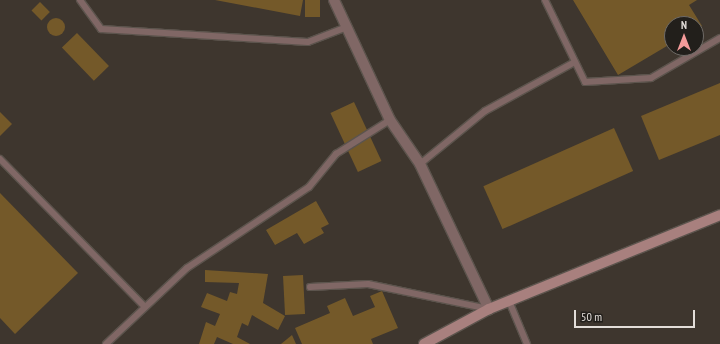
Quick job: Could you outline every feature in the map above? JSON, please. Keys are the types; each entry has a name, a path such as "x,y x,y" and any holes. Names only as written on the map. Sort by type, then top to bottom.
{"street":[{"path":"334,0 390,120 420,164 489,309"},
{"path":"424,344 489,309 720,215"}],"lane":[{"path":"80,0 101,29 308,42 346,28"},
{"path":"545,0 585,82 651,78 720,38"},
{"path":"420,164 485,111 576,62"},
{"path":"106,344 144,306 187,268 309,187 336,154 390,120"},
{"path":"0,159 144,306"},
{"path":"310,287 368,284 489,309"},
{"path":"509,301 527,344"}],"building":[{"path":"215,0 303,0 300,16"},
{"path":"305,0 320,0 320,17 305,17"},
{"path":"573,0 697,0 689,5 696,16 664,16 664,48 618,75"},
{"path":"40,2 50,12 41,20 32,10"},
{"path":"56,18 62,21 65,27 62,33 56,36 50,33 47,27 50,21"},
{"path":"77,33 109,66 94,81 62,48"},
{"path":"720,83 720,135 659,160 641,116"},
{"path":"354,102 381,161 358,172 330,113"},
{"path":"0,112 12,124 0,136"},
{"path":"614,128 633,171 502,229 483,186"},
{"path":"0,193 78,273 15,334 0,318"},
{"path":"316,201 329,224 321,228 324,233 304,244 297,233 275,245 266,230"},
{"path":"205,270 268,274 263,303 285,316 278,330 252,315 248,326 242,323 237,337 250,344 233,344 217,337 214,344 199,344 206,322 215,326 220,314 201,307 207,293 227,301 230,292 237,294 239,283 205,282"},
{"path":"303,275 305,314 285,315 283,276"},
{"path":"382,291 398,328 371,339 373,344 302,344 295,328 330,313 327,306 345,298 353,316 375,307 370,296"},
{"path":"292,335 296,344 281,344"}]}
